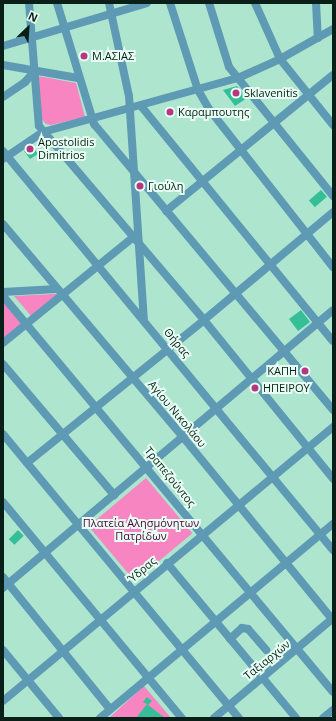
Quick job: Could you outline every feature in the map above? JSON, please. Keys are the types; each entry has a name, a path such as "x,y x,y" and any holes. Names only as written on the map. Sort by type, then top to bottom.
{"street":[{"path":"28,3 39,126 132,238 204,320 251,380 333,479"},
{"path":"57,3 90,119 166,211 237,293 333,410"},
{"path":"109,3 130,109 144,321"},
{"path":"3,46 112,12 147,3"},
{"path":"170,3 198,90 219,124 333,267"},
{"path":"209,3 225,58 238,78 333,196"},
{"path":"255,3 280,59 333,125"},
{"path":"316,3 318,38"},
{"path":"4,156 43,132 238,78 280,59 333,29"},
{"path":"3,65 78,78"},
{"path":"3,97 25,82 35,71"},
{"path":"166,211 333,75"},
{"path":"141,106 271,263 333,341"},
{"name":"Θήρας","path":"4,156 217,408 333,550"},
{"path":"27,463 168,350 333,212"},
{"name":"Αγίου Νικολάου","path":"3,224 183,437 238,506 333,619"},
{"path":"3,343 28,326 60,293 98,267 132,238"},
{"path":"3,292 60,293"},
{"name":"Τραπεζούντος","path":"3,296 97,406 333,692"},
{"path":"110,709 5,583 45,553 333,310"},
{"path":"3,364 114,495"},
{"name":"Ύδρας","path":"3,701 29,681 167,563 333,427"},
{"path":"3,434 239,718"},
{"path":"3,502 182,718"},
{"path":"100,718 333,524"},
{"path":"167,563 296,718"},
{"name":"Ταξιαρχών","path":"214,718 333,619"},
{"path":"230,639 242,628 248,629 266,650"},
{"path":"3,650 59,718"},
{"path":"323,718 333,710"}],"green space":[{"path":"38,76 76,83 85,117 51,125 46,124 41,118"},
{"path":"57,294 32,317 14,296"},
{"path":"3,299 22,323 3,338"},
{"name":"Πλατεία Αλησμόνητων Πατρίδων","path":"146,478 192,533 135,581 89,526"},
{"path":"144,686 171,718 109,718"}],"building":[{"name":"Sklavenitis","path":"237,86 247,98 235,106 223,90"},
{"path":"32,146 38,154 30,159 24,151"},
{"path":"321,190 327,197 315,207 309,200"},
{"path":"301,310 310,322 298,331 289,319"},
{"path":"18,530 24,536 14,545 9,539"},
{"path":"147,697 152,701 148,705 165,718 136,718 147,704 143,702"}],"place":[{"name":"Μ.ΑΣΙΑΣ","path":"84,56"},
{"name":"Sklavenitis","path":"236,93"},
{"name":"Καραμπουτης","path":"170,112"},
{"name":"Apostolidis Dimitrios","path":"30,149"},
{"name":"Γιούλη","path":"140,186"},
{"name":"ΚΑΠΗ","path":"305,371"},
{"name":"ΗΠΕΙΡΟΥ","path":"255,388"}]}
